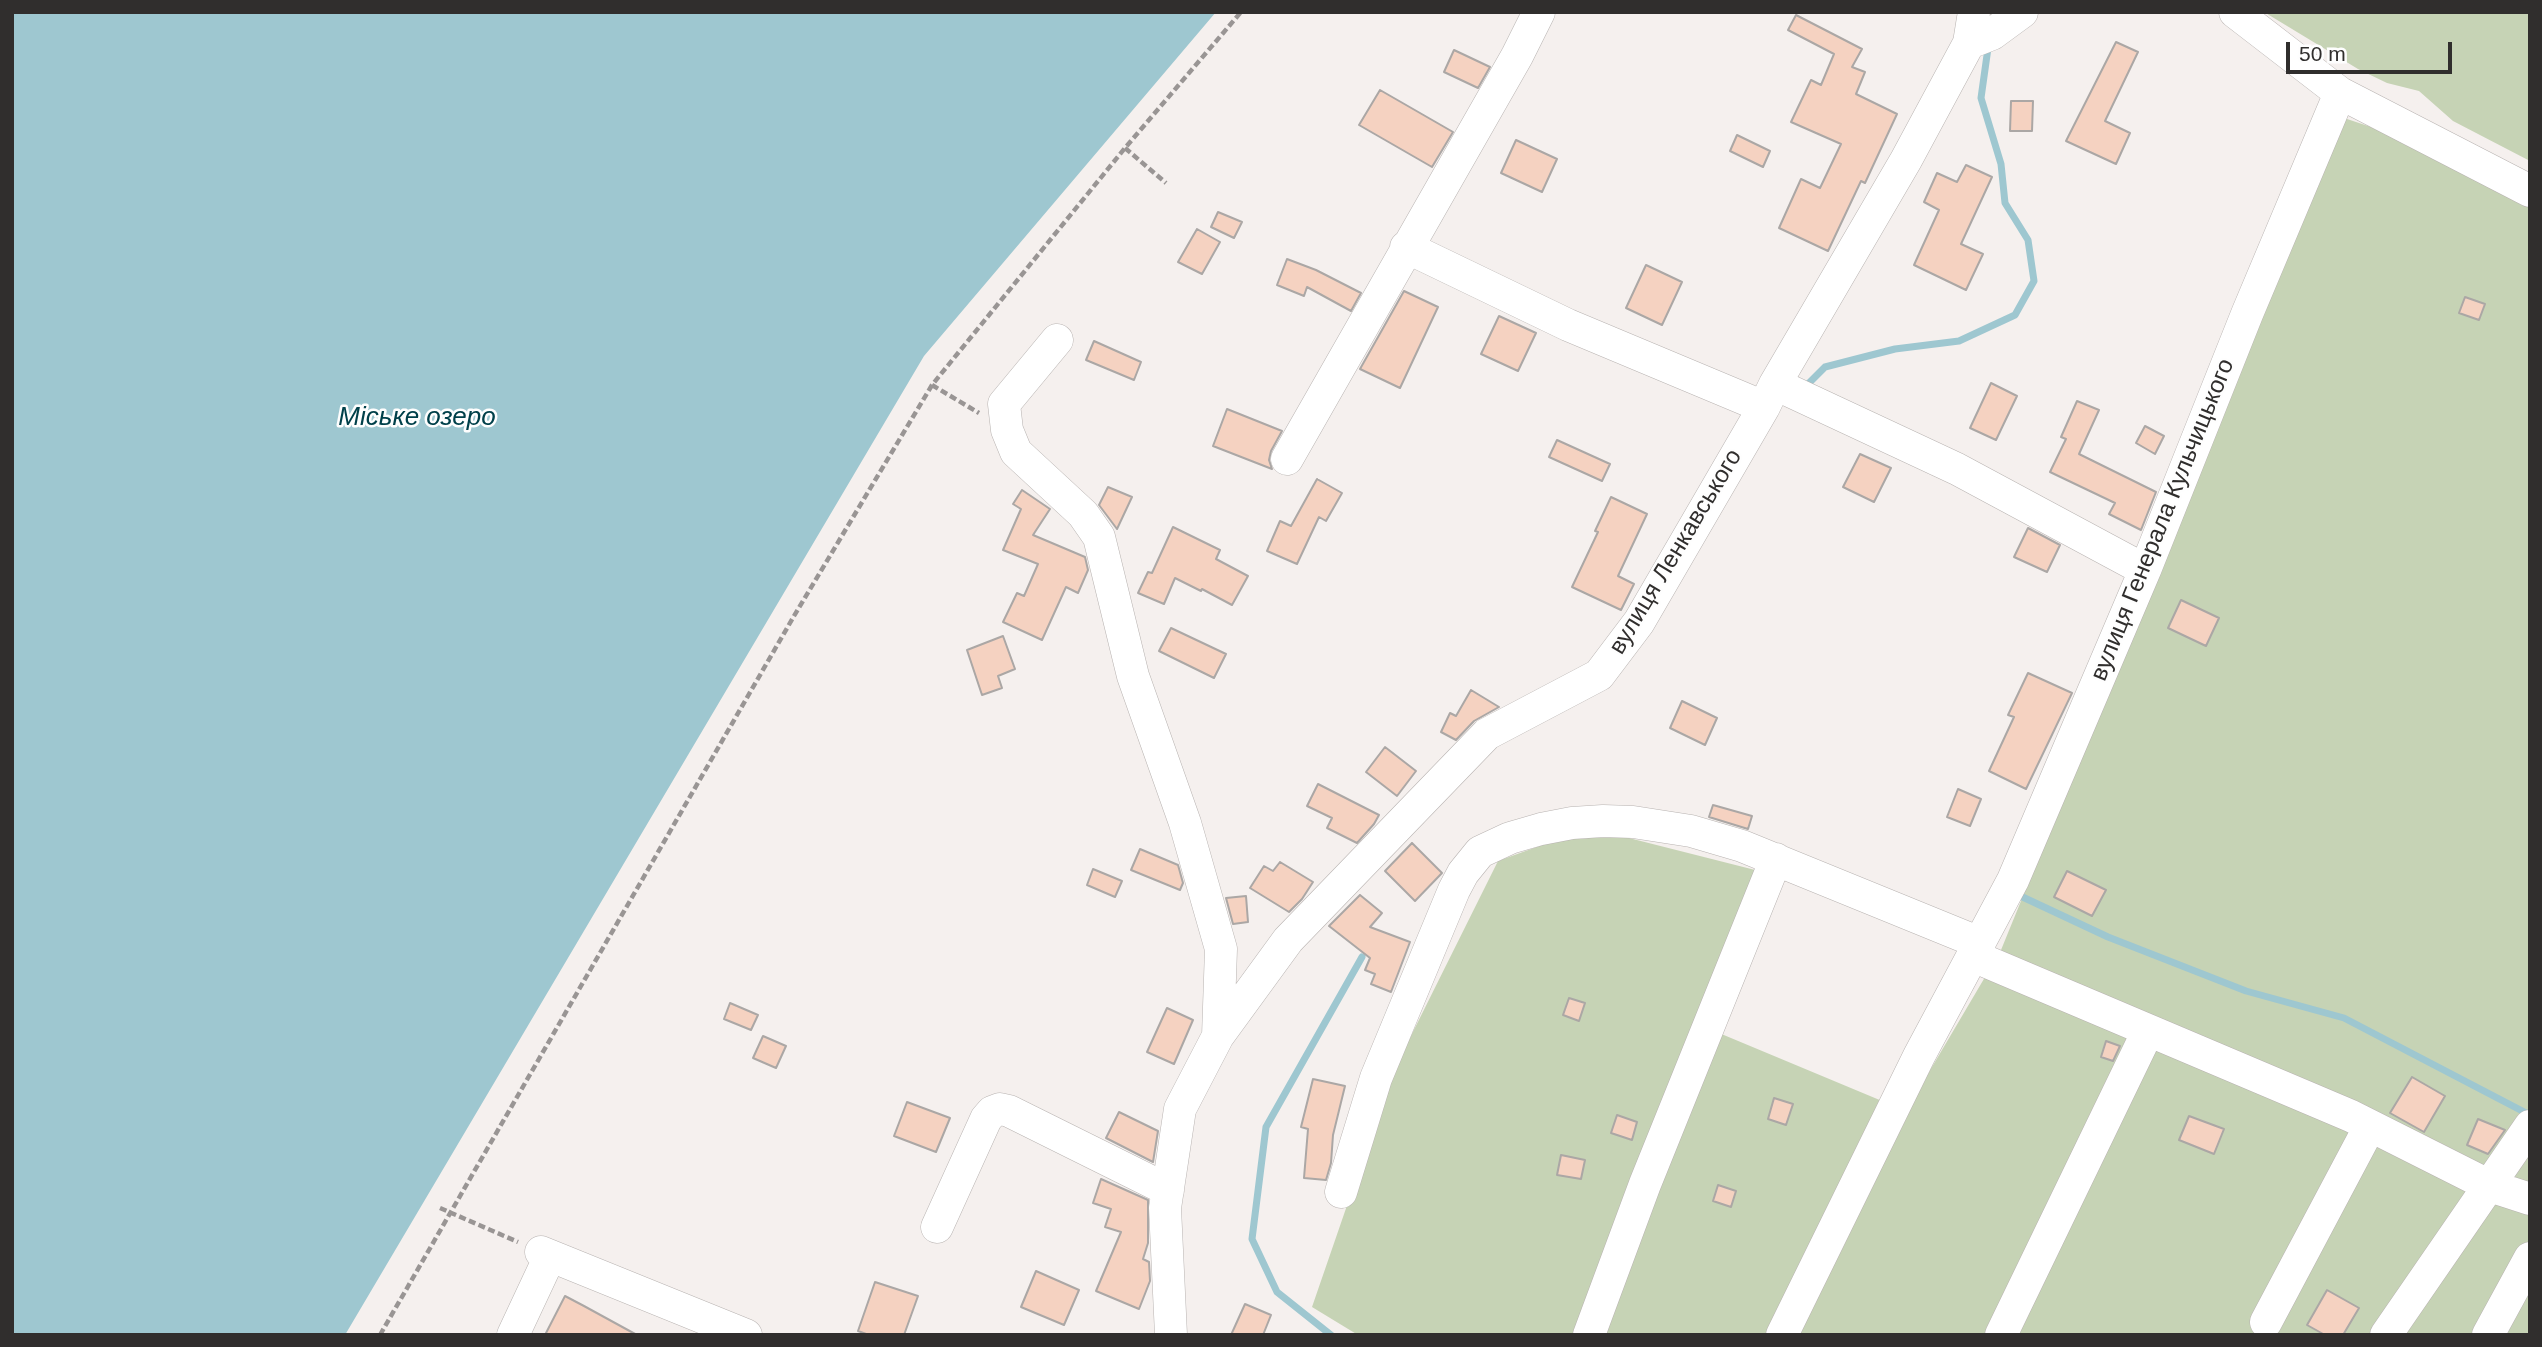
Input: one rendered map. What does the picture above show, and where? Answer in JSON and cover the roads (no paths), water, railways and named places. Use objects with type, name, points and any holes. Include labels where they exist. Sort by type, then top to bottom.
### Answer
[{"type":"street","points":[[1287,459],[1517,56],[1539,12]]},
{"type":"street","name":"вулиця Ленкавського","points":[[1171,1335],[1166,1208],[1180,1109],[1218,1036],[1288,940],[1487,734],[1599,675],[1639,622],[1906,160],[1969,43],[1974,12]]},
{"type":"street","points":[[1969,43],[1992,34],[2022,12]]},
{"type":"street","points":[[2235,12],[2340,93],[2530,191]]},
{"type":"street","name":"вулиця Генерала Кульчицького","points":[[1782,1335],[1919,1056],[2013,880],[2145,570],[2247,313],[2340,93]]},
{"type":"street","points":[[1406,247],[1568,325],[1769,396],[1957,468],[2145,570]]},
{"type":"street","points":[[1058,340],[1004,404],[1007,430],[1016,452],[1083,514],[1099,537],[1133,676],[1185,823],[1221,949],[1218,1036]]},
{"type":"street","points":[[1341,1192],[1376,1078],[1426,954],[1463,873],[1480,852],[1541,828],[1572,823],[1623,822],[1691,831],[1776,859],[1976,949],[2148,1031],[2370,1126],[2490,1186],[2530,1199]]},
{"type":"street","points":[[1589,1335],[1645,1184],[1776,859]]},
{"type":"street","points":[[2001,1335],[2148,1031]]},
{"type":"street","points":[[937,1227],[986,1119],[992,1112],[1000,1109],[1009,1111],[1168,1190]]},
{"type":"street","points":[[2266,1322],[2370,1126]]},
{"type":"street","points":[[2386,1335],[2530,1126]]},
{"type":"street","points":[[513,1335],[546,1254],[692,1325],[746,1335]]},
{"type":"street","points":[[2487,1335],[2530,1258]]},
{"type":"water","name":"Міське озеро","points":[[12,12],[1216,12],[924,356],[345,1335],[12,1335]]},
{"type":"waterway","points":[[1805,387],[1825,367],[1895,349],[1959,341],[2015,315],[2034,281],[2028,240],[2005,203],[2001,164],[1981,98],[1988,48]]},
{"type":"waterway","points":[[2014,893],[2108,937],[2246,991],[2344,1018],[2530,1115]]},
{"type":"waterway","points":[[1331,1335],[1277,1292],[1252,1239],[1266,1127],[1362,957]]}]
